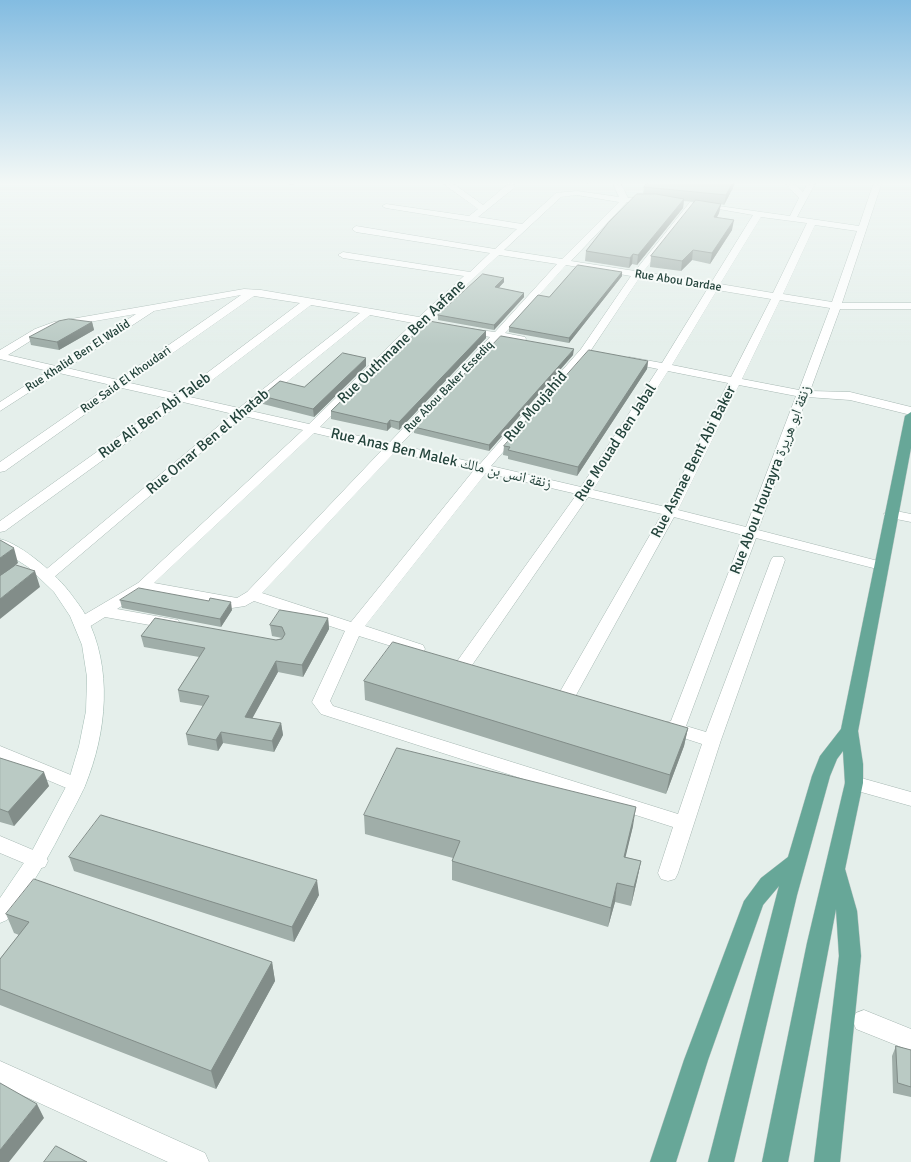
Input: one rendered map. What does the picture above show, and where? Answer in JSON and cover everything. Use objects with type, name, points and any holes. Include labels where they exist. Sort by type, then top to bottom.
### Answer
[{"type":"main road","points":[[775,1162],[818,944],[854,783],[854,764],[849,731],[911,416]]},
{"type":"main road","points":[[721,1162],[796,862],[825,765],[835,747],[849,731]]},
{"type":"main road","points":[[663,1162],[696,1060],[754,901],[765,885],[779,872],[796,862]]},
{"type":"main road","points":[[827,1162],[850,956],[847,911],[835,869]]},
{"type":"street","name":"Rue Abou Dardae","points":[[403,236],[836,306],[911,306]]},
{"type":"street","name":"Rue Outhmane Ben Aafane","points":[[83,623],[143,586],[312,428],[421,321],[514,236]]},
{"type":"street","name":"Rue Abou Baker Essediq","points":[[252,595],[589,236]]},
{"type":"street","name":"Rue Moujahid","points":[[665,236],[585,351],[483,468],[354,629],[321,698],[324,708],[684,823]]},
{"type":"street","name":"Rue Mouad Ben Jabal","points":[[464,664],[585,492],[665,367],[744,236]]},
{"type":"street","name":"Rue Asmae Bent Abi Baker","points":[[566,697],[670,512],[805,236]]},
{"type":"street","name":"Rue Abou Hourayra زنقة ابو هريرة","points":[[676,730],[836,306],[860,236]]},
{"type":"street","points":[[343,255],[473,275]]},
{"type":"street","points":[[0,355],[39,331],[58,324],[252,291],[440,325]]},
{"type":"street","name":"Rue Said El Khoudari","points":[[0,468],[252,291]]},
{"type":"street","name":"Rue Ali Ben Abi Taleb","points":[[0,528],[181,398],[309,301]]},
{"type":"street","name":"Rue Khalid Ben El Walid","points":[[0,407],[155,306]]},
{"type":"street","name":"Rue Omar Ben el Khatab","points":[[48,575],[242,412],[369,311]]},
{"type":"street","points":[[460,328],[537,342]]},
{"type":"street","name":"Rue Anas Ben Malek زنقة انس بن مالك","points":[[0,355],[670,512],[881,566]]},
{"type":"street","points":[[621,358],[803,394],[850,396],[911,411]]},
{"type":"street","points":[[892,514],[911,518]]},
{"type":"street","points":[[0,543],[26,567],[48,575],[68,597],[83,623],[94,661],[95,706],[86,757],[76,785],[38,861],[0,914]]},
{"type":"street","points":[[668,873],[712,740],[778,560]]},
{"type":"street","points":[[143,586],[232,603],[245,600],[252,595],[482,670]]},
{"type":"street","points":[[101,611],[189,628]]},
{"type":"street","points":[[548,691],[584,702]]},
{"type":"street","points":[[649,721],[712,740]]},
{"type":"street","points":[[0,752],[76,785]]},
{"type":"street","points":[[854,783],[911,798]]},
{"type":"street","points":[[0,844],[38,861]]},
{"type":"street","points":[[864,1021],[911,1040]]},
{"type":"street","points":[[0,1073],[196,1162]]},
{"type":"building","points":[[598,236],[653,236],[638,255],[633,254],[630,258],[586,251]]},
{"type":"building","points":[[667,236],[723,236],[712,253],[693,250],[682,261],[651,256]]},
{"type":"building","points":[[578,265],[622,272],[569,338],[509,327],[538,295],[549,297]]},
{"type":"building","points":[[483,274],[504,278],[495,287],[524,293],[494,325],[438,315]]},
{"type":"building","points":[[69,319],[92,322],[57,342],[29,337],[59,321]]},
{"type":"building","points":[[429,321],[486,331],[399,422],[390,420],[387,424],[331,411],[381,362],[384,363]]},
{"type":"building","points":[[501,336],[574,349],[489,445],[414,427]]},
{"type":"building","points":[[589,350],[648,361],[578,467],[508,450],[510,447],[504,446]]},
{"type":"building","points":[[343,353],[366,358],[313,409],[262,396],[280,381],[304,387]]},
{"type":"building","points":[[0,540],[14,548],[0,558]]},
{"type":"building","points":[[16,565],[35,571],[0,599],[0,576]]},
{"type":"building","points":[[139,588],[209,601],[210,598],[231,602],[220,619],[120,600]]},
{"type":"building","points":[[280,610],[328,618],[302,665],[276,661],[245,717],[281,723],[272,741],[221,732],[216,740],[186,734],[209,696],[178,690],[205,648],[141,636],[155,618],[276,640],[282,639],[285,634],[282,627],[270,625]]},
{"type":"building","points":[[393,642],[688,728],[670,775],[364,681]]},
{"type":"building","points":[[397,748],[636,807],[624,857],[641,861],[634,887],[617,883],[611,908],[452,861],[460,841],[364,815]]},
{"type":"building","points":[[0,758],[44,772],[8,812],[0,809]]},
{"type":"building","points":[[101,815],[317,880],[292,927],[69,857]]},
{"type":"building","points":[[34,879],[272,962],[211,1071],[0,989],[0,959],[29,922],[6,914]]},
{"type":"building","points":[[896,1046],[911,1050],[911,1087],[898,1083]]},
{"type":"building","points":[[0,1083],[37,1104],[0,1150]]},
{"type":"building","points":[[56,1146],[87,1162],[44,1162]]}]
